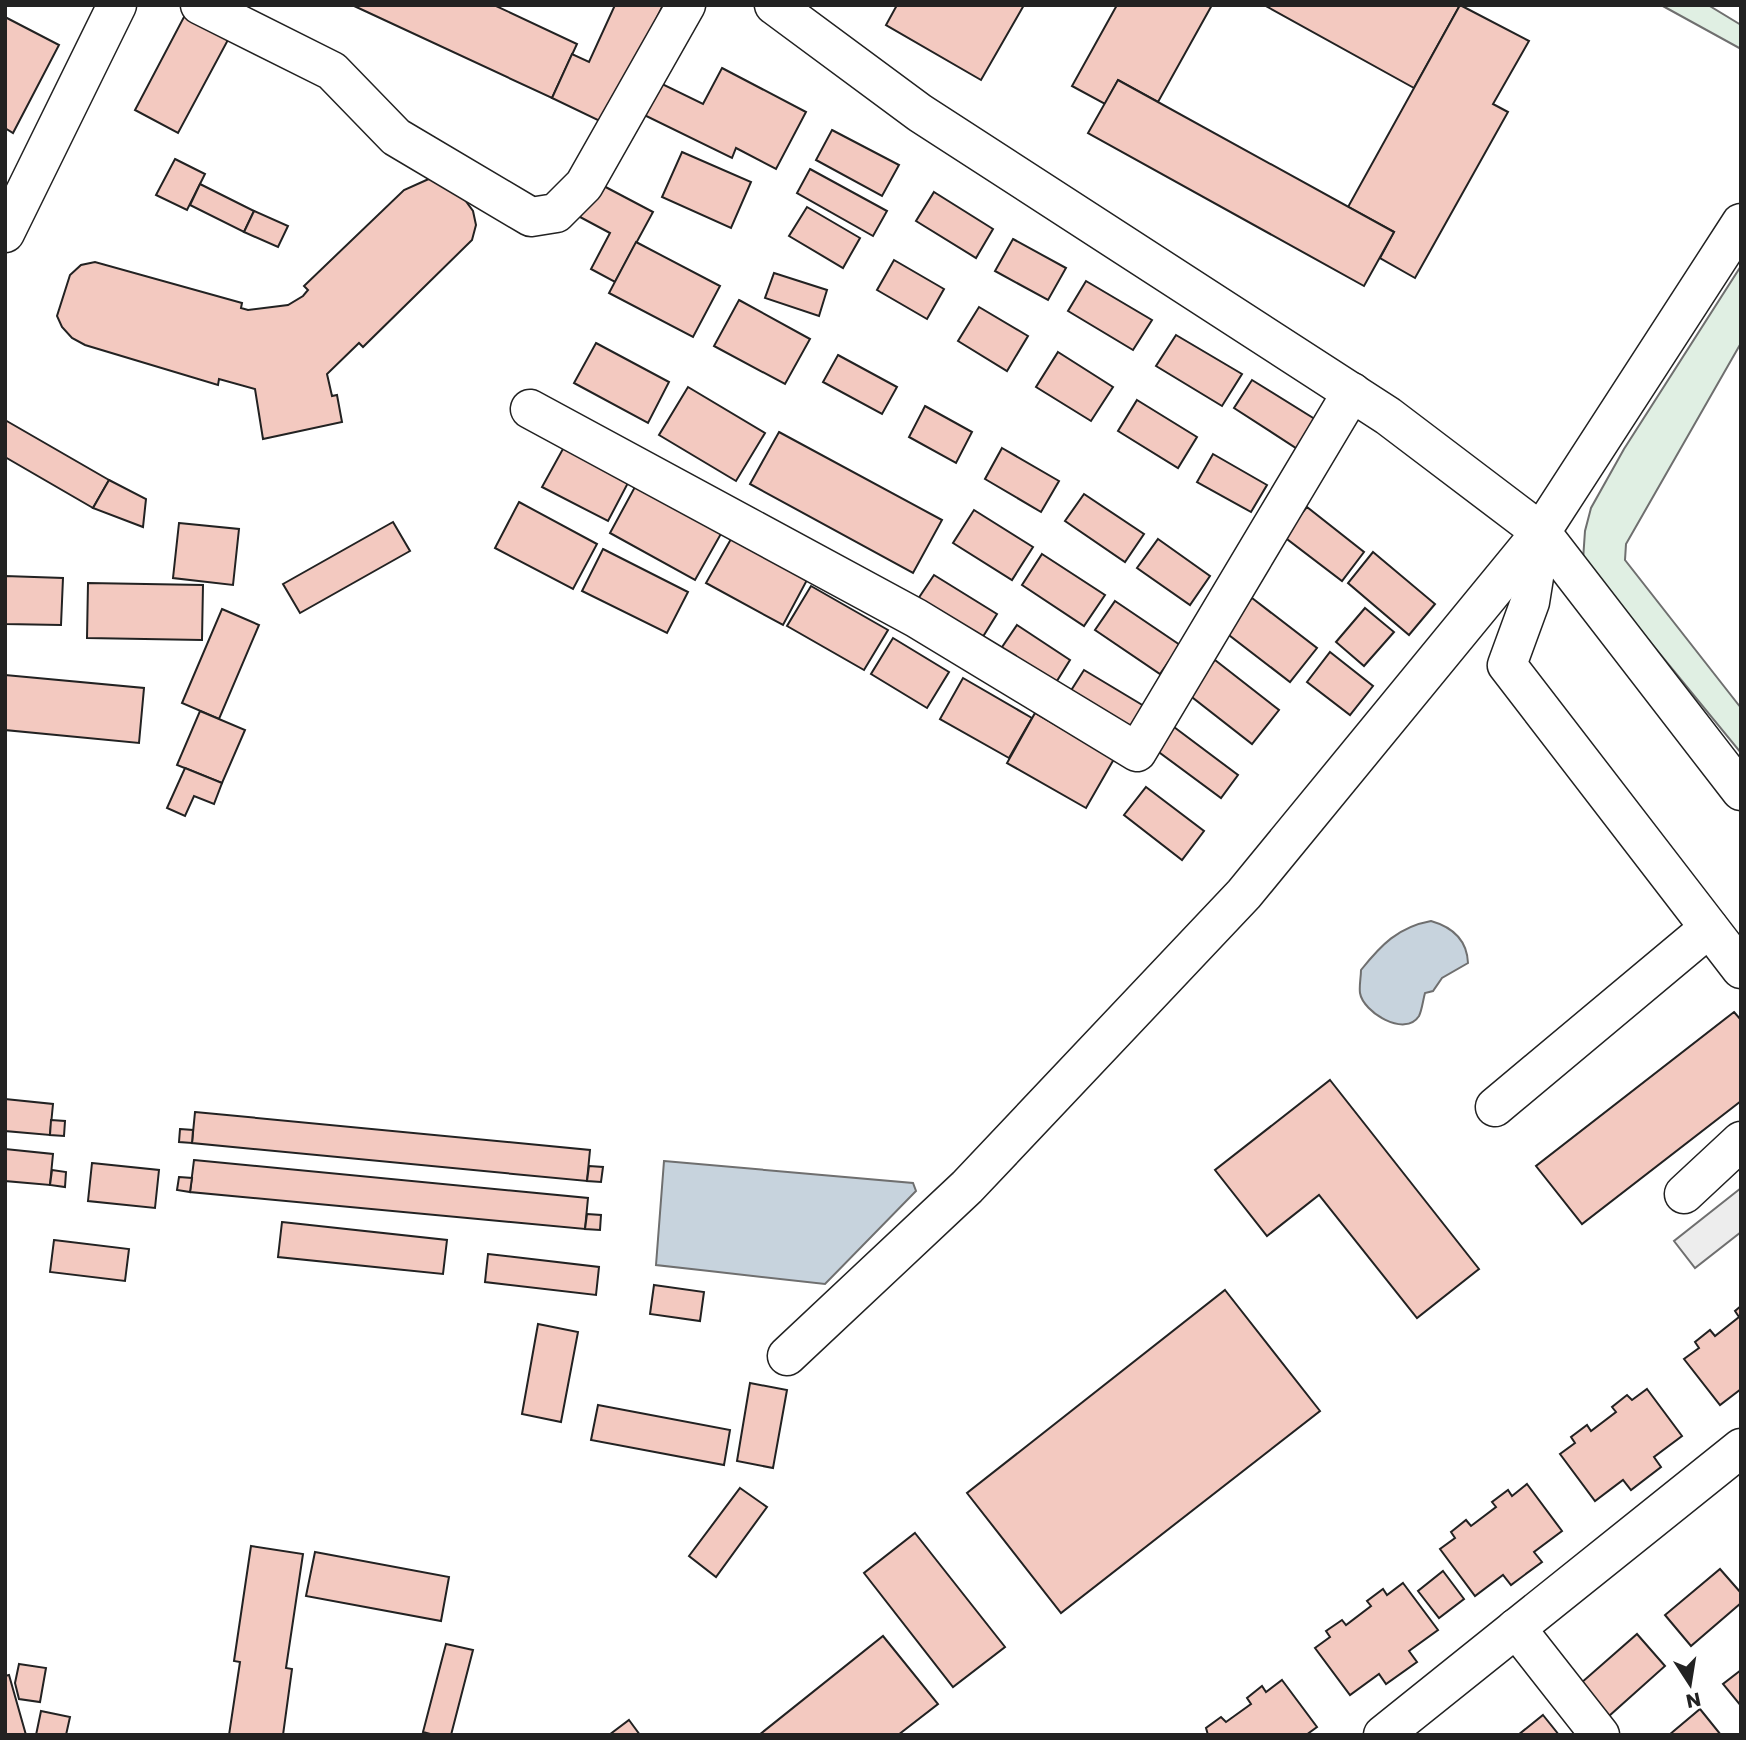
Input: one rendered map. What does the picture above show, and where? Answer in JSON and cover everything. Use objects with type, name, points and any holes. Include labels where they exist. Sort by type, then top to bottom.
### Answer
[{"type":"street","points":[[5,233],[117,5]]},
{"type":"street","points":[[200,5],[332,71],[396,137],[531,217],[556,213],[584,185],[686,5]]},
{"type":"street","points":[[774,5],[920,113],[1388,416],[1541,532],[1741,791]]},
{"type":"street","points":[[788,1356],[967,1186],[1244,894],[1541,532],[1741,223]]},
{"type":"street","points":[[530,409],[916,618],[1136,752],[1352,392]]},
{"type":"street","points":[[1541,532],[1530,602],[1507,665],[1741,969]]},
{"type":"street","points":[[1495,1107],[1709,928]]},
{"type":"street","points":[[1684,1194],[1741,1141]]},
{"type":"street","points":[[1382,1735],[1741,1448]]},
{"type":"street","points":[[1516,1628],[1600,1735]]},
{"type":"green space","points":[[1661,5],[1708,5],[1741,25],[1741,49]]},
{"type":"green space","points":[[1741,266],[1741,343],[1626,544],[1625,560],[1741,708],[1741,753],[1583,560],[1585,531],[1591,508],[1624,449]]},
{"type":"shaded area","points":[[1431,921],[1457,935],[1465,947],[1468,963],[1442,978],[1433,991],[1425,993],[1420,1014],[1413,1022],[1404,1024],[1385,1020],[1363,1000],[1360,993],[1361,970],[1391,938],[1409,928]]},
{"type":"shaded area","points":[[664,1161],[913,1183],[916,1191],[825,1284],[656,1265]]},
{"type":"shaded area","points":[[1741,1188],[1741,1232],[1695,1268],[1674,1241]]},
{"type":"building","points":[[352,5],[494,5],[577,44],[552,98]]},
{"type":"building","points":[[615,5],[663,5],[606,124],[552,98],[572,54],[589,62]]},
{"type":"building","points":[[897,5],[1024,5],[981,80],[886,25]]},
{"type":"building","points":[[1117,5],[1212,5],[1158,102],[1118,80],[1105,104],[1072,86]]},
{"type":"building","points":[[1264,5],[1460,5],[1414,88]]},
{"type":"building","points":[[1460,5],[1529,41],[1493,104],[1508,112],[1415,278],[1380,258],[1394,232],[1348,207]]},
{"type":"building","points":[[185,15],[229,38],[178,133],[135,110]]},
{"type":"building","points":[[5,17],[59,45],[13,133],[5,128]]},
{"type":"building","points":[[722,68],[806,112],[776,169],[736,148],[732,158],[636,111],[652,79],[703,104]]},
{"type":"building","points":[[1118,80],[1394,232],[1364,286],[1088,133]]},
{"type":"building","points":[[832,130],[899,165],[882,196],[816,160]]},
{"type":"building","points":[[682,152],[751,182],[731,228],[662,197]]},
{"type":"building","points":[[175,159],[205,174],[187,210],[156,195]]},
{"type":"building","points":[[810,169],[887,211],[873,236],[797,193]]},
{"type":"building","points":[[431,178],[465,200],[473,211],[476,225],[472,240],[363,347],[359,343],[327,374],[332,396],[337,395],[342,422],[263,439],[255,389],[219,379],[218,385],[85,345],[72,338],[57,316],[70,275],[81,265],[95,262],[242,303],[241,308],[248,310],[288,305],[303,296],[308,290],[304,286],[404,190]]},
{"type":"building","points":[[598,183],[653,212],[615,282],[591,269],[610,233],[580,217]]},
{"type":"building","points":[[200,184],[254,211],[244,232],[190,205]]},
{"type":"building","points":[[934,192],[993,229],[976,258],[916,221]]},
{"type":"building","points":[[807,207],[860,238],[843,268],[789,236]]},
{"type":"building","points":[[254,211],[288,226],[278,247],[244,232]]},
{"type":"building","points":[[1013,239],[1066,268],[1048,300],[995,271]]},
{"type":"building","points":[[636,242],[720,286],[693,337],[609,293]]},
{"type":"building","points":[[894,260],[944,289],[927,319],[877,290]]},
{"type":"building","points":[[774,273],[827,290],[819,316],[765,298]]},
{"type":"building","points":[[1086,281],[1152,320],[1133,350],[1068,311]]},
{"type":"building","points":[[739,300],[810,339],[785,384],[714,346]]},
{"type":"building","points":[[979,307],[1028,336],[1007,371],[958,341]]},
{"type":"building","points":[[1176,335],[1242,374],[1222,406],[1156,366]]},
{"type":"building","points":[[596,343],[669,382],[648,423],[574,383]]},
{"type":"building","points":[[1058,352],[1113,387],[1091,421],[1036,387]]},
{"type":"building","points":[[838,355],[897,387],[882,414],[823,382]]},
{"type":"building","points":[[1252,380],[1318,421],[1299,450],[1234,408]]},
{"type":"building","points":[[688,387],[765,433],[736,481],[659,435]]},
{"type":"building","points":[[1137,400],[1197,437],[1178,468],[1118,431]]},
{"type":"building","points":[[925,406],[972,432],[956,463],[909,437]]},
{"type":"building","points":[[5,420],[109,480],[93,508],[5,457]]},
{"type":"building","points":[[779,432],[942,520],[913,573],[750,484]]},
{"type":"building","points":[[564,447],[629,481],[608,521],[542,487]]},
{"type":"building","points":[[1002,448],[1059,481],[1041,512],[985,479]]},
{"type":"building","points":[[1213,454],[1267,485],[1251,512],[1197,482]]},
{"type":"building","points":[[109,480],[146,499],[143,527],[93,508]]},
{"type":"building","points":[[636,485],[722,532],[695,580],[610,533]]},
{"type":"building","points":[[1084,494],[1144,534],[1125,562],[1065,521]]},
{"type":"building","points":[[519,502],[597,544],[573,589],[495,548]]},
{"type":"building","points":[[1307,507],[1364,552],[1342,581],[1283,536]]},
{"type":"building","points":[[974,510],[1033,547],[1012,580],[953,543]]},
{"type":"building","points":[[393,522],[410,551],[300,613],[283,584]]},
{"type":"building","points":[[179,523],[239,529],[233,585],[173,578]]},
{"type":"building","points":[[731,539],[807,580],[783,625],[706,583]]},
{"type":"building","points":[[1158,539],[1210,576],[1190,605],[1137,568]]},
{"type":"building","points":[[603,549],[688,592],[667,633],[582,591]]},
{"type":"building","points":[[1373,552],[1435,604],[1409,635],[1348,583]]},
{"type":"building","points":[[1042,554],[1105,595],[1084,626],[1022,585]]},
{"type":"building","points":[[934,575],[997,614],[979,643],[916,602]]},
{"type":"building","points":[[5,576],[63,578],[61,625],[5,624]]},
{"type":"building","points":[[88,583],[203,585],[202,640],[87,638]]},
{"type":"building","points":[[811,586],[888,630],[864,670],[787,626]]},
{"type":"building","points":[[1252,598],[1317,648],[1290,682],[1225,632]]},
{"type":"building","points":[[1115,601],[1180,645],[1160,674],[1095,630]]},
{"type":"building","points":[[1365,608],[1394,632],[1364,666],[1336,642]]},
{"type":"building","points":[[222,609],[259,625],[219,719],[182,703]]},
{"type":"building","points":[[1017,625],[1070,660],[1050,692],[996,656]]},
{"type":"building","points":[[893,638],[949,672],[927,708],[871,674]]},
{"type":"building","points":[[1330,652],[1373,686],[1350,715],[1307,682]]},
{"type":"building","points":[[1215,660],[1279,710],[1252,744],[1188,694]]},
{"type":"building","points":[[1084,670],[1149,709],[1130,739],[1065,700]]},
{"type":"building","points":[[5,675],[144,688],[139,743],[5,730]]},
{"type":"building","points":[[963,678],[1032,718],[1009,758],[940,719]]},
{"type":"building","points":[[200,711],[245,730],[222,783],[177,765]]},
{"type":"building","points":[[1035,713],[1114,759],[1086,808],[1007,763]]},
{"type":"building","points":[[1174,727],[1238,775],[1221,798],[1156,750]]},
{"type":"building","points":[[185,768],[222,783],[214,804],[194,796],[185,816],[167,808]]},
{"type":"building","points":[[1146,787],[1204,831],[1182,860],[1124,815]]},
{"type":"building","points":[[1734,1012],[1741,1020],[1741,1101],[1582,1224],[1536,1166]]},
{"type":"building","points":[[1330,1080],[1479,1269],[1417,1318],[1319,1195],[1267,1236],[1215,1170]]},
{"type":"building","points":[[5,1099],[53,1104],[50,1135],[5,1131]]},
{"type":"building","points":[[195,1112],[590,1150],[587,1181],[192,1143]]},
{"type":"building","points":[[51,1120],[65,1121],[64,1136],[50,1135]]},
{"type":"building","points":[[180,1129],[193,1130],[192,1143],[179,1142]]},
{"type":"building","points":[[5,1149],[53,1154],[50,1185],[5,1181]]},
{"type":"building","points":[[194,1160],[588,1198],[585,1229],[190,1192]]},
{"type":"building","points":[[92,1163],[159,1170],[155,1208],[88,1201]]},
{"type":"building","points":[[589,1166],[603,1167],[601,1182],[587,1181]]},
{"type":"building","points":[[52,1170],[66,1172],[65,1187],[50,1185]]},
{"type":"building","points":[[179,1177],[192,1178],[190,1192],[177,1190]]},
{"type":"building","points":[[587,1214],[601,1215],[600,1230],[585,1229]]},
{"type":"building","points":[[282,1222],[447,1240],[443,1274],[278,1257]]},
{"type":"building","points":[[54,1240],[129,1249],[125,1281],[50,1272]]},
{"type":"building","points":[[488,1254],[599,1267],[596,1295],[485,1282]]},
{"type":"building","points":[[654,1285],[704,1292],[700,1321],[650,1314]]},
{"type":"building","points":[[1225,1290],[1320,1411],[1061,1613],[967,1493]]},
{"type":"building","points":[[1741,1306],[1741,1389],[1720,1405],[1684,1359],[1699,1348],[1695,1342],[1710,1330],[1715,1336],[1739,1317],[1735,1311]]},
{"type":"building","points":[[538,1324],[578,1332],[561,1422],[522,1414]]},
{"type":"building","points":[[750,1383],[787,1390],[773,1468],[737,1461]]},
{"type":"building","points":[[1647,1389],[1682,1436],[1654,1457],[1661,1467],[1631,1490],[1623,1480],[1595,1501],[1560,1454],[1575,1443],[1571,1437],[1587,1425],[1591,1431],[1616,1412],[1612,1407],[1627,1395],[1632,1400]]},
{"type":"building","points":[[598,1405],[730,1430],[724,1465],[591,1440]]},
{"type":"building","points":[[1527,1484],[1562,1531],[1534,1552],[1542,1562],[1511,1585],[1503,1575],[1475,1596],[1440,1549],[1455,1538],[1451,1532],[1466,1520],[1471,1526],[1496,1507],[1492,1502],[1508,1490],[1512,1496]]},
{"type":"building","points":[[740,1488],[767,1507],[716,1577],[689,1556]]},
{"type":"building","points":[[915,1533],[1005,1647],[953,1687],[864,1573]]},
{"type":"building","points":[[251,1546],[303,1554],[286,1668],[292,1669],[283,1735],[229,1735],[240,1662],[234,1661]]},
{"type":"building","points":[[315,1552],[449,1577],[441,1621],[306,1596]]},
{"type":"building","points":[[1720,1569],[1741,1593],[1741,1603],[1691,1646],[1665,1615]]},
{"type":"building","points":[[1443,1571],[1464,1599],[1439,1618],[1418,1591]]},
{"type":"building","points":[[1403,1583],[1438,1630],[1409,1651],[1417,1662],[1386,1684],[1379,1674],[1350,1695],[1315,1648],[1330,1637],[1326,1631],[1342,1620],[1346,1625],[1371,1606],[1367,1601],[1383,1589],[1387,1595]]},
{"type":"building","points":[[1637,1634],[1665,1666],[1609,1716],[1581,1683]]},
{"type":"building","points":[[883,1636],[938,1704],[898,1735],[759,1735]]},
{"type":"building","points":[[446,1644],[473,1650],[451,1735],[434,1735],[423,1732]]},
{"type":"building","points":[[19,1664],[46,1668],[40,1702],[19,1699],[15,1683]]},
{"type":"building","points":[[1741,1670],[1741,1706],[1723,1684]]},
{"type":"building","points":[[9,1675],[26,1735],[5,1735],[5,1676]]},
{"type":"building","points":[[1282,1680],[1317,1727],[1306,1735],[1208,1735],[1206,1728],[1221,1717],[1226,1722],[1251,1704],[1247,1698],[1262,1686],[1266,1692]]},
{"type":"building","points":[[1700,1709],[1721,1735],[1669,1735]]},
{"type":"building","points":[[41,1711],[70,1717],[66,1735],[36,1735]]},
{"type":"building","points":[[1543,1715],[1559,1735],[1518,1735]]},
{"type":"building","points":[[629,1720],[640,1735],[609,1735]]}]
